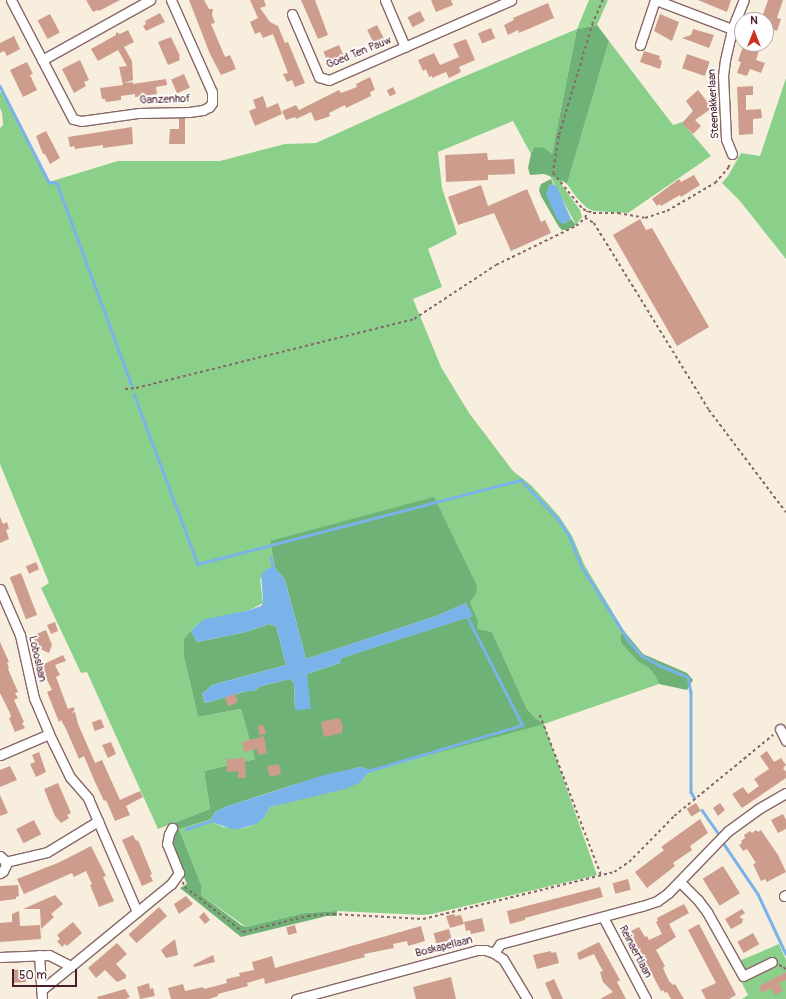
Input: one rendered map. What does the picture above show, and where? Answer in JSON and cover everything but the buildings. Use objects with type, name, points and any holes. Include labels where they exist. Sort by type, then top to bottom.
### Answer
[{"type":"street","name":"Ganzenhof","points":[[11,0],[73,119],[81,121],[139,113],[189,112],[203,110],[212,102],[212,92],[171,0]]},
{"type":"street","points":[[42,60],[150,0]]},
{"type":"street","name":"Goed Ten Pauw","points":[[385,0],[404,47]]},
{"type":"street","name":"Goed Ten Pauw","points":[[292,14],[320,77],[328,80],[511,0]]},
{"type":"street","points":[[640,45],[656,0],[732,29]]},
{"type":"street","name":"Steenakkerlaan","points":[[732,154],[726,139],[723,76],[732,29],[744,0]]},
{"type":"street","name":"Loboslaan","points":[[0,589],[20,635],[34,698],[49,734],[70,777],[88,798],[137,912]]},
{"type":"street","points":[[780,729],[786,741]]},
{"type":"street","points":[[0,755],[49,734]]},
{"type":"street","points":[[526,999],[512,971],[503,959],[494,953],[500,944],[657,901],[680,882],[737,824],[758,809],[786,793]]},
{"type":"street","points":[[0,873],[5,869],[3,859],[48,852],[98,821]]},
{"type":"street","points":[[42,994],[71,966],[171,884],[179,872],[167,844],[168,834],[172,828]]},
{"type":"street","points":[[680,882],[698,900],[707,912],[743,976],[772,962]]},
{"type":"street","name":"Reinaertlaan","points":[[603,917],[646,999]]},
{"type":"street","name":"Boskapellaan","points":[[296,999],[477,950],[485,950],[494,953]]},
{"type":"street","points":[[39,955],[42,994]]},
{"type":"street","points":[[0,957],[49,955],[71,966]]},
{"type":"path","points":[[603,0],[593,23],[558,136],[553,173],[564,184],[577,203],[583,210],[587,211],[645,218],[655,216],[686,202],[716,183],[728,168],[732,154]]},
{"type":"path","points":[[125,389],[136,388],[414,319],[496,266],[576,226],[585,218],[587,211]]},
{"type":"path","points":[[585,218],[594,223],[709,410],[786,512]]},
{"type":"path","points":[[540,715],[601,875]]},
{"type":"path","points":[[179,872],[185,886],[243,932],[308,916],[333,914],[423,919],[614,872],[629,862],[674,816],[780,729]]},
{"type":"green space","points":[[589,0],[608,0],[597,25],[577,29]]},
{"type":"green space","points":[[597,25],[609,41],[567,184],[544,174],[530,175],[528,168],[531,154],[535,147],[544,148],[552,154],[577,29]]},
{"type":"green space","points":[[577,29],[552,154],[536,147],[531,154],[513,121],[438,152],[442,188],[457,234],[428,249],[442,287],[413,299],[441,367],[469,413],[513,471],[531,485],[559,516],[572,536],[585,566],[624,631],[620,636],[621,643],[649,668],[659,684],[544,724],[597,875],[432,914],[423,915],[337,911],[305,913],[246,927],[201,895],[202,887],[179,829],[211,819],[214,823],[223,827],[239,829],[251,826],[264,818],[270,807],[361,782],[370,770],[407,761],[536,719],[527,709],[492,632],[477,630],[470,603],[476,594],[270,541],[275,568],[268,568],[260,579],[263,603],[250,610],[200,622],[184,639],[184,657],[198,717],[241,709],[255,759],[204,771],[210,809],[158,829],[87,672],[81,673],[41,588],[49,583],[0,464],[0,128],[3,125],[2,112],[0,108],[0,93],[2,89],[49,182],[118,161],[220,161],[285,144],[316,143],[451,82]]},
{"type":"green space","points":[[609,41],[673,125],[682,122],[711,156],[628,213],[594,211],[587,208],[577,198],[567,184]]},
{"type":"green space","points":[[786,78],[786,259],[740,201],[722,183],[728,176],[741,153],[760,156]]},
{"type":"green space","points":[[550,176],[563,181],[562,185],[580,210],[582,217],[576,225]]},
{"type":"green space","points":[[551,179],[553,184],[549,186],[565,223],[571,219],[576,225],[567,230],[562,230],[559,227],[539,190],[541,184]]},
{"type":"green space","points":[[434,497],[477,586],[476,594],[470,603],[478,621],[477,629],[492,632],[527,709],[536,719],[544,724],[370,770],[360,767],[293,785],[225,807],[215,812],[211,819],[179,829],[202,887],[201,895],[241,925],[246,927],[305,913],[337,911],[337,916],[327,916],[241,937],[180,888],[187,884],[170,844],[174,833],[171,824],[210,809],[204,771],[255,759],[241,709],[198,717],[184,657],[184,639],[191,631],[197,642],[246,632],[269,624],[276,626],[286,665],[212,685],[202,694],[205,703],[247,691],[254,691],[261,686],[290,679],[294,683],[295,710],[307,674],[340,663],[341,658],[472,616],[466,603],[436,616],[306,659],[285,580],[275,568],[270,541]]},
{"type":"green space","points":[[624,631],[643,654],[687,673],[693,680],[687,690],[659,684],[649,668],[638,661],[621,643],[620,636]]},
{"type":"green space","points":[[779,944],[786,960],[786,999],[742,999],[748,995],[732,964]]},
{"type":"water","points":[[553,184],[557,187],[571,219],[562,224],[557,219],[546,194],[549,186]]},
{"type":"water","points":[[268,568],[275,568],[285,580],[306,659],[436,616],[466,603],[473,616],[342,658],[340,663],[307,674],[311,709],[295,710],[294,683],[290,679],[261,686],[254,691],[247,691],[205,703],[202,694],[212,685],[286,665],[276,626],[269,624],[246,632],[197,642],[191,631],[200,622],[206,619],[250,610],[261,606],[263,603],[263,598],[261,575]]},
{"type":"water","points":[[360,767],[370,770],[361,782],[345,789],[270,807],[264,818],[256,824],[239,829],[232,829],[214,823],[211,819],[215,812],[225,807],[324,775]]},
{"type":"waterway","points":[[0,86],[49,182],[57,183],[132,386]]},
{"type":"waterway","points":[[134,394],[198,564],[521,480],[558,519],[569,535],[582,567],[629,641],[641,655],[661,666],[688,677],[691,692],[691,792],[694,797]]},
{"type":"waterway","points":[[271,557],[274,571]]},
{"type":"waterway","points":[[368,771],[522,725],[466,615]]},
{"type":"waterway","points":[[702,810],[718,833]]},
{"type":"waterway","points":[[186,829],[214,820]]},
{"type":"waterway","points":[[724,844],[758,894],[786,954]]}]
